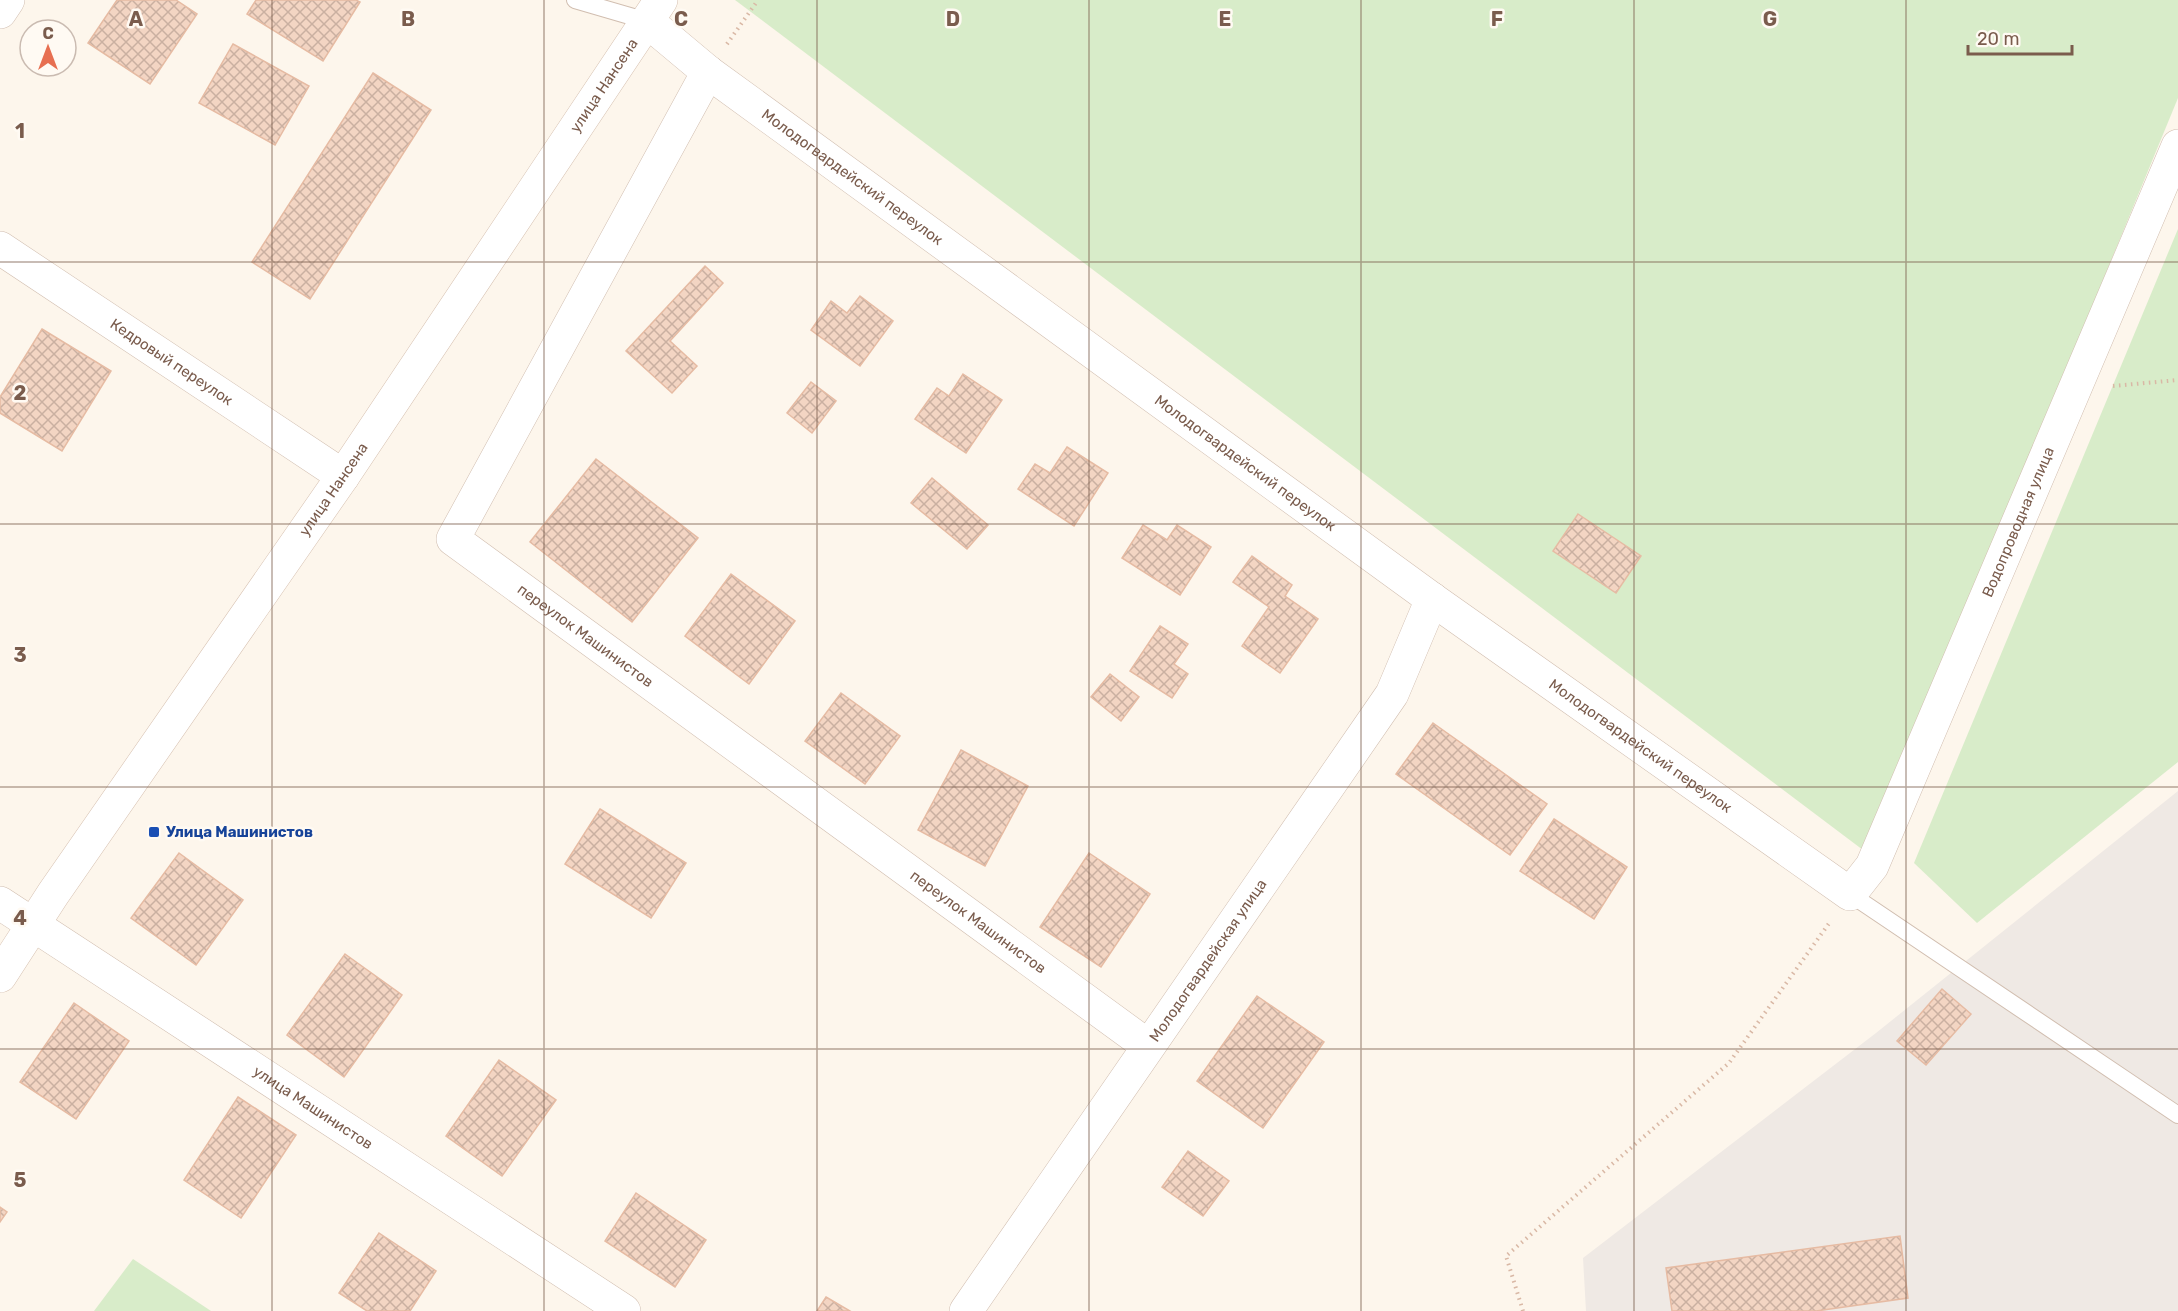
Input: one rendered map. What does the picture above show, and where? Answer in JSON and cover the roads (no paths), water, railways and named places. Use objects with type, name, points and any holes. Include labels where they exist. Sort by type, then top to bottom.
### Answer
[{"type":"street","points":[[0,12],[8,0]]},
{"type":"street","name":"Молодогвардейский переулок","points":[[654,11],[708,72],[1432,599],[1850,894]]},
{"type":"street","name":"улица Нансена","points":[[0,976],[343,476],[654,11]]},
{"type":"street","name":"переулок Машинистов","points":[[708,72],[453,539],[1148,1047]]},
{"type":"street","name":"Водопроводная улица","points":[[1850,894],[1872,866],[2178,146]]},
{"type":"street","name":"Кедровый переулок","points":[[0,248],[343,476]]},
{"type":"street","name":"Молодогвардейская улица","points":[[966,1311],[1392,694],[1432,599]]},
{"type":"street","name":"улица Машинистов","points":[[0,903],[624,1311]]},
{"type":"lane","points":[[575,0],[654,11]]},
{"type":"lane","points":[[1850,894],[2178,1115]]},
{"type":"place","name":"Улица Машинистов","points":[[154,832]]}]
